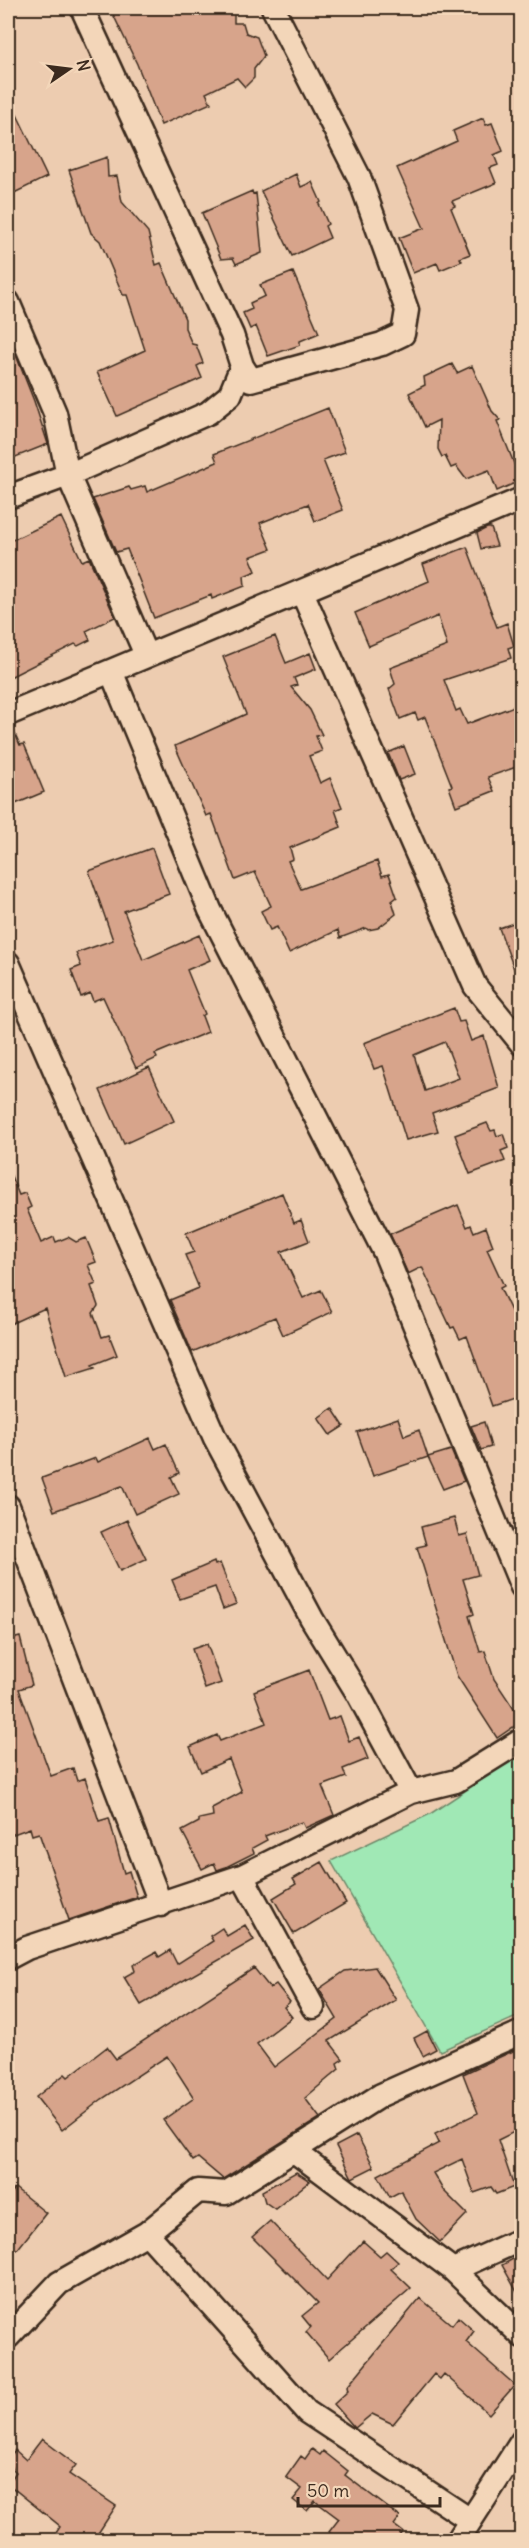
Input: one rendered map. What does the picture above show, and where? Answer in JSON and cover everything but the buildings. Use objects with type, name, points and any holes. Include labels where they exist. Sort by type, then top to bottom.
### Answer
[{"type":"street","points":[[82,8],[232,336],[242,366],[251,380],[382,344],[403,334],[407,310],[358,177],[273,8]]},
{"type":"street","points":[[8,302],[55,413],[68,475],[146,655]]},
{"type":"street","points":[[8,497],[68,475],[208,413],[230,395],[242,366]]},
{"type":"street","points":[[8,714],[522,499]]},
{"type":"street","points":[[302,592],[475,986],[522,1044]]},
{"type":"street","points":[[111,671],[210,910],[385,1253],[522,1587]]},
{"type":"street","points":[[8,963],[215,1438],[312,1619],[358,1694],[411,1792]]},
{"type":"street","points":[[8,1506],[161,1905]]},
{"type":"street","points":[[8,1958],[27,1948],[242,1876],[411,1792],[456,1781],[522,1740]]},
{"type":"street","points":[[242,1876],[313,2007]]},
{"type":"street","points":[[8,2337],[58,2283],[147,2234],[198,2191],[226,2193],[381,2095],[522,2032]]},
{"type":"street","points":[[294,2151],[453,2270],[522,2336]]},
{"type":"street","points":[[147,2234],[307,2412],[470,2520]]},
{"type":"street","points":[[453,2270],[522,2239]]},
{"type":"street","points":[[458,2541],[522,2441]]},
{"type":"green space","points":[[521,1754],[521,2015],[440,2051],[331,1861],[430,1814]]}]
